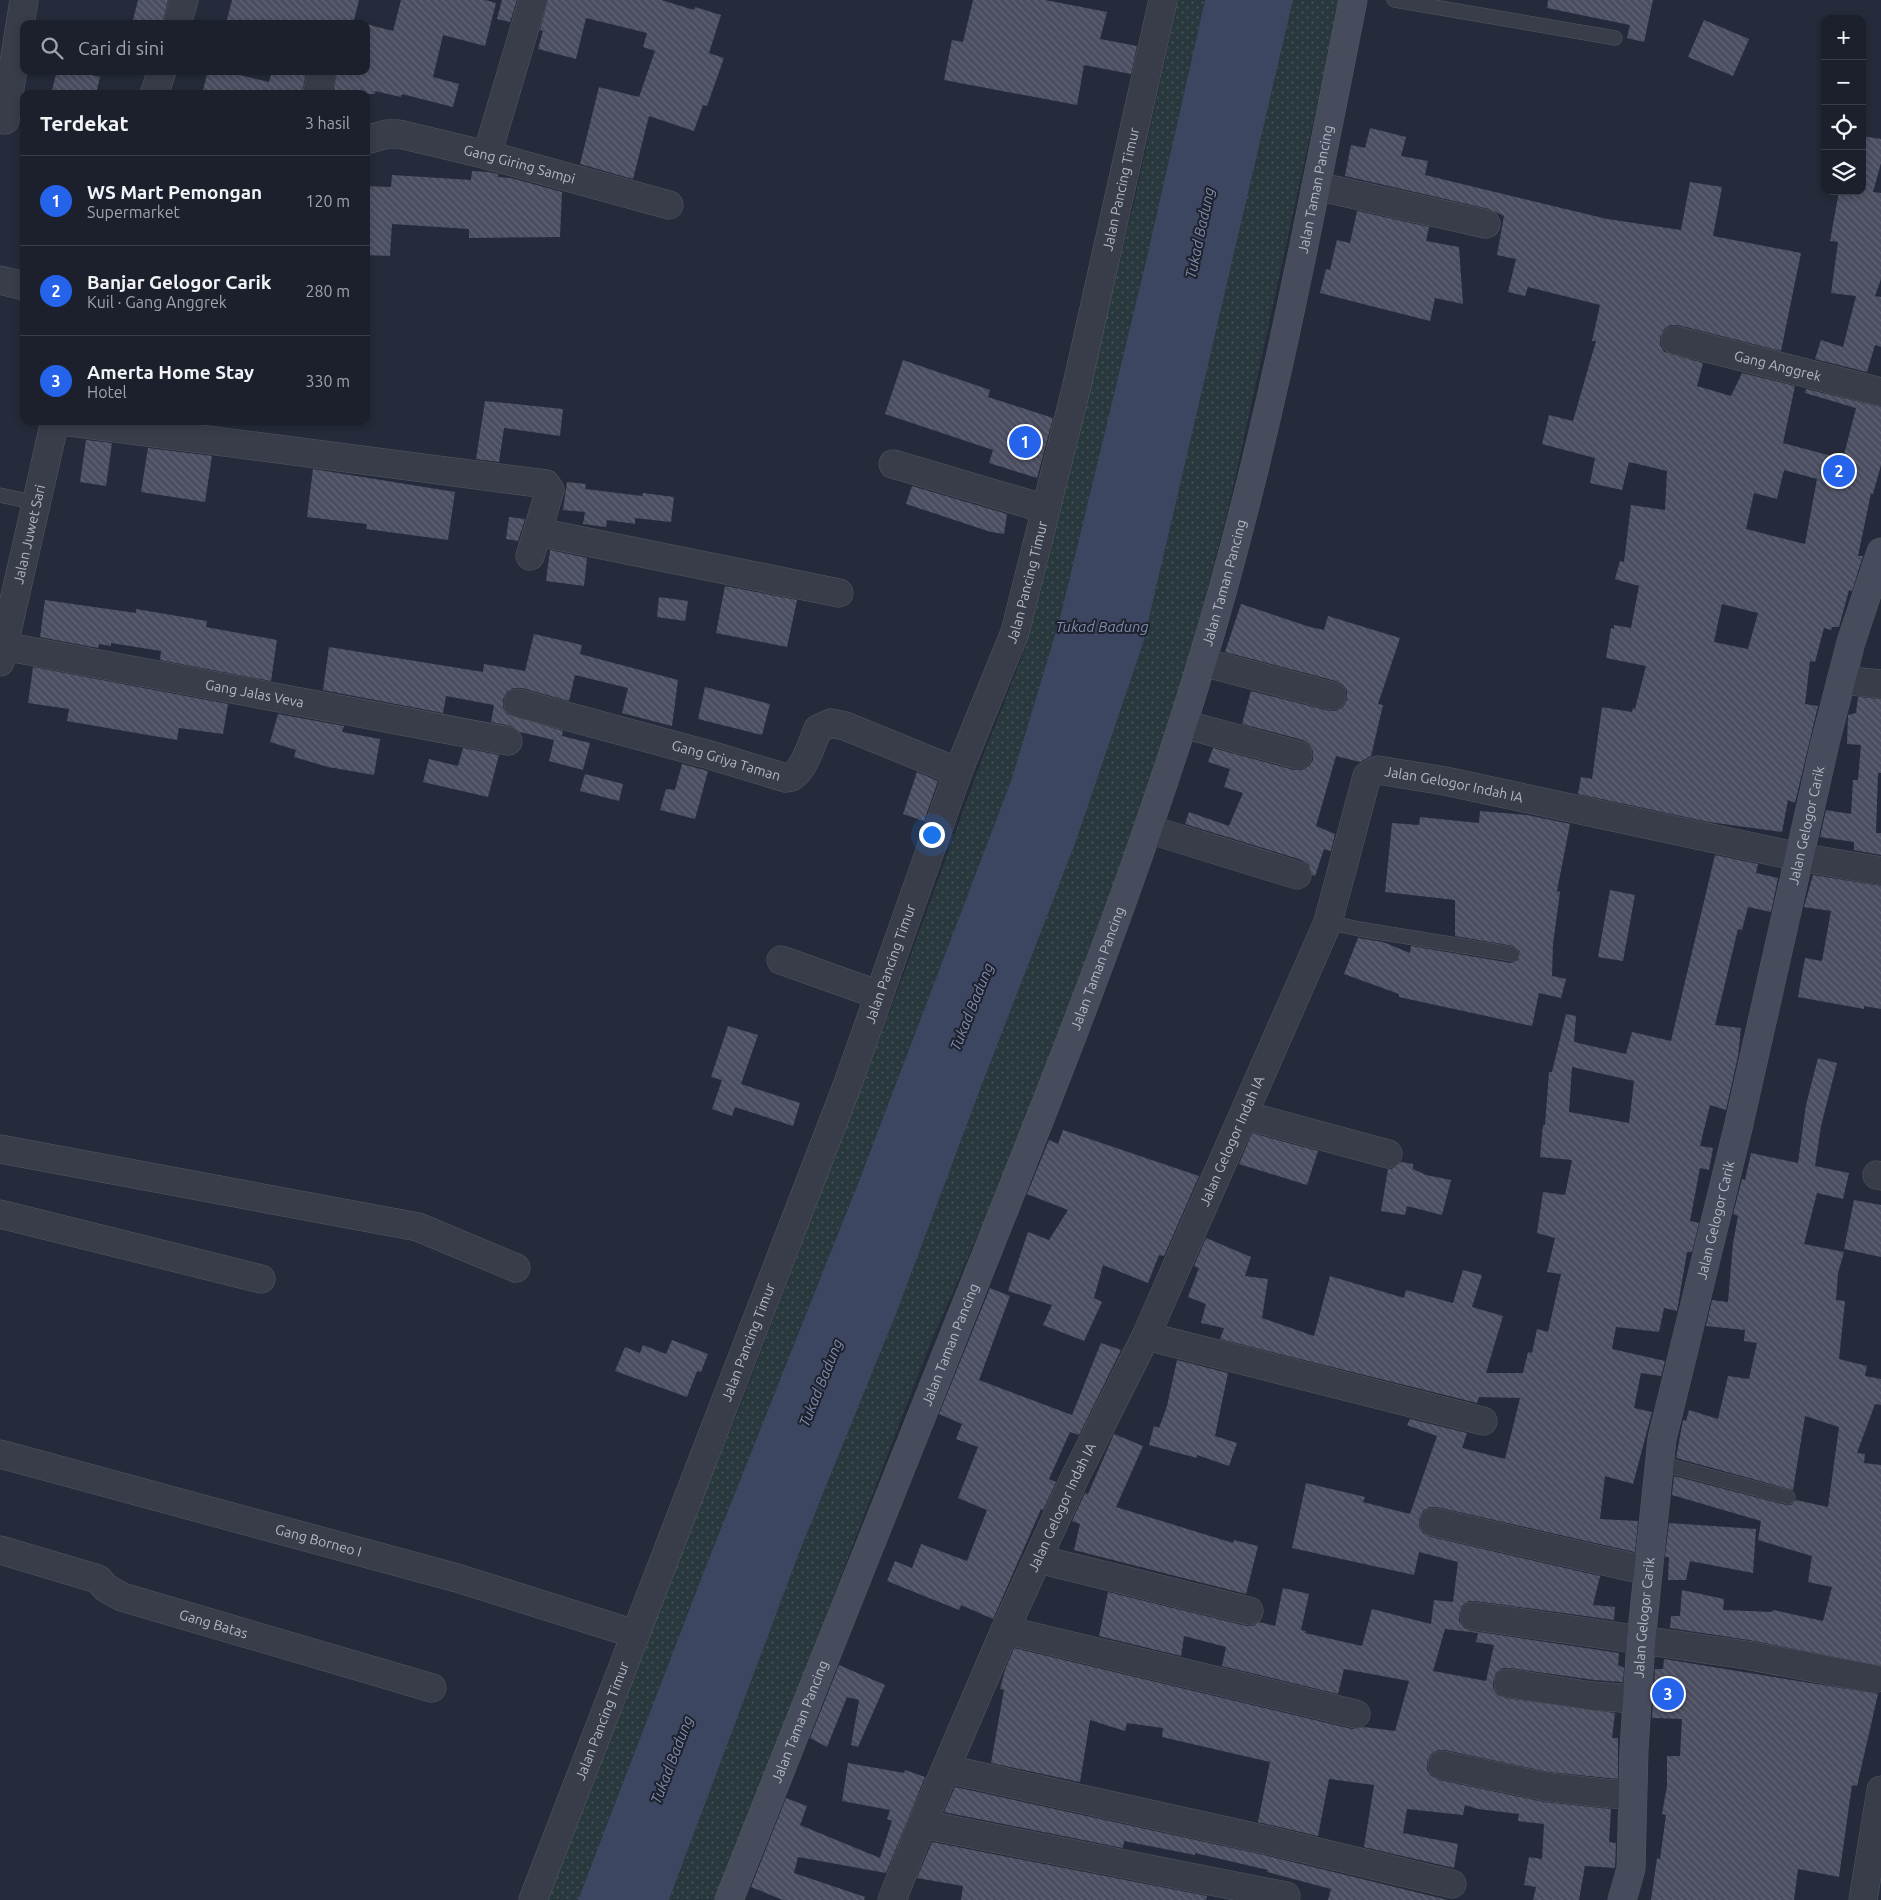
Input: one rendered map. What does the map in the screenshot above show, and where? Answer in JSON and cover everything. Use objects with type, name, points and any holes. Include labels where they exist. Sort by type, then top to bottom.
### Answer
[{"type":"street","points":[[22,20],[24,0]]},
{"type":"street","points":[[178,20],[184,0]]},
{"type":"street","points":[[487,155],[533,0]]},
{"type":"street","name":"Jalan Taman Pancing","points":[[729,1900],[1069,1047],[1148,829],[1183,724],[1202,662],[1265,420],[1354,0]]},
{"type":"street","name":"Jalan Pancing Timur","points":[[533,1900],[847,1086],[958,772],[1015,632],[1077,385],[1157,1]]},
{"type":"street","points":[[10,123],[20,35]]},
{"type":"street","points":[[155,90],[161,75]]},
{"type":"street","points":[[318,90],[321,75]]},
{"type":"street","name":"Gang Giring Sampi","points":[[370,139],[387,134],[399,134],[487,155],[669,205]]},
{"type":"street","points":[[1316,186],[1486,224]]},
{"type":"street","points":[[0,280],[20,285]]},
{"type":"street","name":"Gang Anggrek","points":[[1675,340],[1881,392]]},
{"type":"street","name":"Jalan Juwet Sari","points":[[2,654],[8,595],[31,502],[54,425]]},
{"type":"street","points":[[93,425],[546,484],[550,490],[534,544],[839,593]]},
{"type":"street","points":[[893,464],[1046,508]]},
{"type":"street","name":"Jalan Gelogor Carik","points":[[1622,1900],[1631,1869],[1632,1796],[1641,1641],[1662,1439],[1736,1138],[1841,680],[1856,625],[1881,552]]},
{"type":"street","name":"Gang Jalas Veva","points":[[2,654],[508,742]]},
{"type":"street","points":[[1202,662],[1332,696]]},
{"type":"street","points":[[1841,680],[1881,684]]},
{"type":"street","name":"Gang Griya Taman","points":[[518,703],[710,755],[786,778],[794,777],[800,771],[818,729],[831,724],[845,726],[958,772]]},
{"type":"street","points":[[1183,724],[1298,755]]},
{"type":"street","name":"Jalan Gelogor Indah IA","points":[[892,1900],[924,1819],[1006,1630],[1076,1475],[1146,1336],[1328,922],[1365,780],[1370,773],[1378,770],[1445,781],[1799,857],[1881,871]]},
{"type":"street","points":[[1148,829],[1297,875]]},
{"type":"street","points":[[781,960],[879,995]]},
{"type":"street","points":[[1244,1115],[1388,1154]]},
{"type":"street","points":[[0,1149],[418,1227],[516,1268]]},
{"type":"street","points":[[0,1214],[261,1279]]},
{"type":"street","points":[[1146,1336],[1483,1421]]},
{"type":"street","name":"Gang Borneo I","points":[[0,1454],[448,1575],[635,1634]]},
{"type":"street","points":[[1434,1522],[1648,1571]]},
{"type":"street","name":"Gang Batas","points":[[0,1550],[98,1579],[106,1588],[122,1597],[432,1688]]},
{"type":"street","points":[[1038,1559],[1249,1610]]},
{"type":"street","points":[[1474,1616],[1746,1655],[1874,1679]]},
{"type":"street","points":[[1006,1630],[1356,1714]]},
{"type":"street","points":[[1508,1683],[1592,1696],[1637,1699]]},
{"type":"street","points":[[1442,1765],[1547,1786],[1632,1796]]},
{"type":"street","points":[[947,1769],[1267,1840],[1452,1884]]},
{"type":"street","points":[[1863,1900],[1881,1790]]},
{"type":"street","points":[[924,1819],[1200,1864],[1254,1877]]},
{"type":"street","points":[[924,1819],[1286,1896]]},
{"type":"lane","points":[[1394,0],[1615,38]]},
{"type":"lane","points":[[0,495],[31,502]]},
{"type":"lane","points":[[1328,922],[1359,929],[1512,954]]},
{"type":"lane","points":[[1660,1463],[1788,1497]]},
{"type":"shaded area","points":[[1178,0],[1205,0],[1147,257],[1060,618],[1012,778],[859,1181],[704,1571],[578,1900],[543,1900],[656,1610],[742,1402],[912,952],[982,759],[1022,657],[1053,540],[1094,360],[1133,207]]},
{"type":"shaded area","points":[[1293,0],[1340,0],[1228,510],[1173,720],[1021,1136],[928,1349],[717,1900],[669,1900],[801,1548],[898,1309],[1075,844],[1143,644]]},
{"type":"water","name":"Tukad Badung","points":[[1205,0],[1293,0],[1143,644],[1075,844],[898,1309],[801,1548],[669,1900],[578,1900],[704,1571],[859,1181],[1012,778],[1060,618],[1147,257]]},
{"type":"building","points":[[138,0],[168,0],[163,20],[133,20]]},
{"type":"building","points":[[232,0],[359,0],[354,20],[227,20]]},
{"type":"building","points":[[401,0],[485,0],[496,3],[485,46],[443,35],[433,77],[459,84],[453,107],[402,94],[401,97],[375,91],[375,94],[370,94],[370,90],[334,90],[336,75],[370,75],[370,25],[393,31]]},
{"type":"building","points":[[502,0],[517,0],[510,22],[497,19]]},
{"type":"building","points":[[548,0],[661,0],[694,10],[695,7],[721,15],[709,53],[724,58],[707,106],[703,105],[694,131],[649,116],[633,179],[580,164],[599,87],[639,97],[655,51],[643,47],[647,33],[586,18],[576,59],[538,49],[543,31],[540,30]]},
{"type":"building","points":[[973,0],[1045,0],[1107,12],[1100,39],[1137,46],[1131,74],[1084,65],[1077,105],[944,80],[952,40],[963,42]]},
{"type":"building","points":[[1548,0],[1653,0],[1644,42],[1627,38],[1630,25],[1547,8]]},
{"type":"building","points":[[1704,20],[1749,39],[1733,76],[1688,57]]},
{"type":"building","points":[[56,75],[92,75],[100,77],[97,90],[52,90]]},
{"type":"building","points":[[207,75],[240,75],[269,82],[271,75],[305,75],[303,90],[203,90]]},
{"type":"building","points":[[1370,128],[1406,137],[1401,156],[1428,161],[1425,175],[1607,219],[1681,230],[1690,182],[1722,187],[1713,236],[1801,253],[1781,351],[1678,325],[1670,325],[1664,329],[1660,337],[1660,345],[1664,352],[1703,363],[1697,386],[1731,396],[1742,373],[1795,386],[1783,443],[1843,459],[1856,408],[1805,393],[1806,389],[1881,407],[1881,465],[1873,494],[1871,493],[1858,556],[1863,556],[1852,591],[1849,590],[1839,627],[1832,627],[1831,630],[1824,628],[1815,662],[1810,661],[1805,704],[1818,706],[1795,803],[1788,800],[1782,832],[1709,822],[1578,794],[1581,777],[1592,779],[1602,707],[1632,712],[1633,708],[1635,709],[1646,666],[1606,658],[1611,628],[1614,629],[1614,625],[1631,628],[1639,586],[1615,579],[1620,561],[1624,562],[1631,505],[1665,510],[1667,471],[1629,462],[1622,490],[1590,483],[1595,458],[1542,444],[1549,415],[1573,421],[1596,341],[1592,341],[1600,305],[1528,287],[1525,296],[1508,292],[1516,259],[1497,255],[1504,216],[1489,209],[1345,176],[1351,145],[1365,148]],"holes":[[[1784,470],[1817,479],[1805,544],[1746,529],[1754,493],[1777,499]],[[1722,604],[1758,613],[1748,649],[1714,642]]]},
{"type":"building","points":[[1866,137],[1881,139],[1881,163],[1873,192],[1881,193],[1881,279],[1875,296],[1881,297],[1881,347],[1875,345],[1867,372],[1815,359],[1821,340],[1843,347],[1856,296],[1831,293],[1838,242],[1830,241],[1838,195],[1866,195]]},
{"type":"building","points":[[472,171],[488,172],[498,174],[498,177],[511,178],[562,192],[560,237],[469,238],[469,229],[392,224],[390,256],[370,255],[370,186],[391,187],[392,175],[471,180]]},
{"type":"building","points":[[1357,211],[1429,227],[1426,241],[1459,247],[1463,304],[1435,298],[1430,321],[1320,293],[1326,269],[1330,270],[1337,240],[1350,243]]},
{"type":"building","points":[[903,360],[990,390],[988,397],[1053,418],[1037,478],[989,463],[993,450],[885,414]]},
{"type":"building","points":[[485,401],[563,409],[560,436],[504,428],[499,462],[476,459]]},
{"type":"building","points":[[86,440],[112,443],[106,486],[80,482]]},
{"type":"building","points":[[148,448],[212,456],[205,502],[141,492]]},
{"type":"building","points":[[313,469],[455,492],[448,540],[366,529],[367,524],[307,517]]},
{"type":"building","points":[[567,482],[586,484],[585,489],[642,496],[643,493],[674,497],[671,522],[635,518],[635,524],[607,520],[606,527],[583,524],[585,512],[563,510]]},
{"type":"building","points":[[912,486],[1007,514],[1004,534],[991,532],[906,504]]},
{"type":"building","points":[[509,517],[525,519],[518,541],[506,539]]},
{"type":"building","points":[[550,550],[587,558],[584,586],[546,581]]},
{"type":"building","points":[[725,586],[797,600],[787,647],[716,633]]},
{"type":"building","points":[[659,597],[688,601],[685,621],[657,617]]},
{"type":"building","points":[[45,600],[136,613],[136,609],[207,621],[206,627],[277,640],[271,681],[160,660],[161,651],[111,643],[111,646],[99,644],[98,648],[40,637]]},
{"type":"building","points":[[1241,604],[1324,630],[1328,616],[1400,638],[1378,704],[1383,705],[1371,756],[1360,762],[1336,756],[1316,826],[1335,834],[1331,851],[1324,849],[1315,876],[1312,875],[1309,865],[1302,860],[1185,824],[1189,812],[1229,826],[1243,793],[1224,787],[1230,769],[1208,762],[1213,748],[1294,770],[1302,770],[1309,766],[1313,760],[1313,751],[1309,744],[1303,740],[1242,724],[1251,691],[1329,711],[1336,711],[1343,707],[1347,700],[1347,691],[1343,685],[1336,681],[1225,652]]},
{"type":"building","points":[[534,634],[582,645],[580,654],[678,680],[672,726],[622,713],[628,688],[575,675],[569,701],[522,688],[514,688],[507,692],[503,699],[503,707],[507,714],[563,731],[562,736],[590,743],[583,770],[549,761],[554,740],[520,732],[511,726],[491,722],[494,705],[446,696],[443,713],[323,690],[329,647],[483,672],[484,664],[525,671]]},
{"type":"building","points":[[33,667],[228,704],[223,734],[179,728],[177,740],[67,721],[69,709],[28,703]]},
{"type":"building","points":[[705,687],[770,704],[762,735],[698,719]]},
{"type":"building","points":[[1858,697],[1881,699],[1881,773],[1878,773],[1876,833],[1881,833],[1881,855],[1854,850],[1854,842],[1820,837],[1826,810],[1851,814],[1853,780],[1858,780],[1861,745],[1847,744],[1848,715],[1856,713]]},
{"type":"building","points":[[278,714],[344,726],[342,732],[380,739],[374,775],[328,767],[294,757],[296,750],[270,742]]},
{"type":"building","points":[[463,748],[499,755],[488,797],[423,782],[429,759],[458,766]]},
{"type":"building","points":[[682,764],[708,771],[695,819],[660,810],[666,789],[675,790]]},
{"type":"building","points":[[917,772],[938,781],[924,821],[903,814]]},
{"type":"building","points":[[585,774],[623,784],[619,801],[580,791]]},
{"type":"building","points":[[1480,811],[1527,815],[1570,824],[1557,891],[1560,892],[1553,944],[1552,976],[1566,979],[1561,998],[1539,993],[1532,1026],[1399,997],[1399,994],[1344,974],[1358,938],[1383,942],[1410,953],[1411,946],[1511,963],[1518,960],[1520,951],[1514,946],[1455,936],[1455,900],[1385,892],[1392,823],[1419,825],[1420,817],[1479,823]]},
{"type":"building","points":[[1715,855],[1758,864],[1756,873],[1778,878],[1771,912],[1748,907],[1742,930],[1738,929],[1715,1025],[1741,1028],[1738,1056],[1726,1110],[1710,1105],[1700,1146],[1713,1148],[1709,1170],[1700,1168],[1690,1221],[1699,1223],[1692,1252],[1687,1252],[1677,1311],[1664,1308],[1659,1332],[1616,1327],[1612,1349],[1665,1361],[1661,1376],[1641,1373],[1634,1408],[1652,1412],[1633,1484],[1605,1476],[1600,1519],[1638,1521],[1635,1552],[1437,1507],[1430,1507],[1423,1511],[1419,1519],[1419,1526],[1423,1533],[1431,1537],[1600,1576],[1593,1605],[1615,1607],[1614,1620],[1469,1601],[1462,1606],[1459,1621],[1464,1628],[1472,1631],[1619,1653],[1618,1665],[1624,1668],[1623,1682],[1594,1680],[1510,1668],[1503,1668],[1496,1673],[1493,1681],[1493,1688],[1498,1695],[1506,1698],[1615,1713],[1612,1738],[1618,1738],[1618,1779],[1549,1772],[1445,1750],[1438,1750],[1431,1754],[1427,1762],[1427,1770],[1431,1776],[1439,1780],[1544,1802],[1611,1809],[1609,1842],[1616,1843],[1615,1868],[1585,1866],[1579,1900],[1533,1900],[1536,1887],[1524,1885],[1529,1857],[1542,1859],[1544,1824],[1518,1821],[1519,1814],[1478,1809],[1465,1805],[1463,1815],[1407,1809],[1403,1833],[1458,1844],[1454,1868],[1364,1847],[1374,1785],[1329,1779],[1318,1836],[1258,1822],[1270,1762],[1162,1737],[1163,1728],[1127,1723],[1125,1731],[1090,1720],[1080,1782],[991,1763],[1004,1690],[1000,1689],[1014,1648],[1352,1729],[1364,1727],[1395,1731],[1409,1681],[1344,1669],[1338,1694],[1222,1666],[1226,1647],[1184,1636],[1181,1656],[1099,1636],[1108,1592],[1246,1626],[1253,1626],[1259,1622],[1275,1626],[1283,1588],[1309,1594],[1301,1630],[1306,1631],[1305,1633],[1362,1646],[1372,1609],[1431,1624],[1434,1600],[1453,1602],[1458,1562],[1419,1552],[1414,1575],[1292,1548],[1306,1483],[1365,1497],[1363,1502],[1410,1514],[1437,1436],[1407,1425],[1410,1419],[1467,1433],[1462,1448],[1505,1459],[1520,1398],[1479,1397],[1477,1403],[1220,1339],[1224,1328],[1201,1323],[1206,1304],[1188,1297],[1199,1268],[1194,1266],[1206,1238],[1251,1257],[1245,1276],[1268,1279],[1262,1318],[1314,1336],[1330,1276],[1404,1298],[1406,1290],[1453,1303],[1463,1270],[1482,1275],[1472,1307],[1503,1316],[1486,1373],[1523,1373],[1528,1352],[1532,1353],[1537,1329],[1548,1332],[1561,1274],[1547,1272],[1555,1238],[1537,1233],[1543,1192],[1565,1195],[1572,1160],[1540,1157],[1543,1125],[1545,1125],[1549,1072],[1552,1072],[1566,1014],[1576,1016],[1574,1042],[1626,1054],[1632,1032],[1671,1041]],"holes":[[[1572,1067],[1634,1081],[1629,1123],[1569,1112]],[[1445,1629],[1478,1633],[1476,1642],[1494,1645],[1486,1681],[1433,1671]]]},
{"type":"building","points":[[1813,875],[1881,886],[1881,1009],[1864,1006],[1864,1009],[1798,997],[1805,958],[1822,961],[1831,911],[1804,907]]},
{"type":"building","points":[[1610,890],[1635,895],[1623,961],[1598,957]]},
{"type":"building","points":[[728,1026],[758,1035],[741,1084],[800,1103],[793,1126],[735,1107],[732,1116],[712,1109],[722,1080],[711,1077]]},
{"type":"building","points":[[1818,1058],[1837,1063],[1821,1126],[1815,1166],[1849,1173],[1843,1199],[1817,1193],[1804,1244],[1844,1252],[1838,1273],[1836,1300],[1845,1301],[1839,1359],[1867,1366],[1865,1376],[1881,1379],[1881,1405],[1875,1404],[1857,1453],[1865,1454],[1864,1463],[1881,1465],[1881,1666],[1749,1640],[1670,1628],[1671,1616],[1680,1616],[1682,1590],[1724,1599],[1723,1610],[1772,1612],[1773,1610],[1823,1621],[1832,1587],[1808,1582],[1812,1556],[1758,1540],[1761,1521],[1672,1495],[1674,1476],[1786,1505],[1791,1505],[1796,1500],[1828,1507],[1839,1427],[1805,1416],[1793,1490],[1676,1458],[1683,1420],[1686,1421],[1689,1410],[1718,1419],[1728,1376],[1749,1379],[1757,1343],[1744,1341],[1745,1330],[1706,1326],[1712,1300],[1728,1302],[1733,1243],[1738,1216],[1733,1214],[1742,1179],[1745,1180],[1751,1153],[1798,1163],[1806,1105]]},
{"type":"building","points":[[1063,1130],[1199,1176],[1164,1256],[1159,1255],[1148,1283],[1103,1265],[1094,1298],[1102,1302],[1084,1341],[1043,1325],[1052,1305],[1008,1291],[1028,1232],[1049,1240],[1068,1210],[1027,1194],[1049,1140],[1058,1144]]},
{"type":"building","points":[[1252,1133],[1318,1151],[1307,1185],[1239,1164]]},
{"type":"building","points":[[1401,1162],[1413,1164],[1413,1169],[1426,1175],[1451,1180],[1442,1215],[1407,1206],[1405,1215],[1381,1211],[1388,1169],[1392,1169]]},
{"type":"building","points":[[1854,1200],[1881,1205],[1881,1257],[1844,1249]]},
{"type":"building","points":[[990,1288],[1010,1296],[979,1380],[1072,1415],[1101,1343],[1121,1350],[1079,1435],[1070,1432],[1049,1479],[1056,1482],[1043,1510],[1041,1509],[993,1619],[961,1605],[959,1610],[887,1581],[895,1561],[912,1568],[921,1544],[967,1561],[987,1510],[958,1498],[978,1447],[956,1439],[962,1424],[939,1414]]},
{"type":"building","points":[[672,1340],[708,1354],[701,1372],[697,1371],[687,1397],[615,1371],[625,1347],[640,1353],[643,1345],[666,1354]]},
{"type":"building","points":[[1177,1360],[1228,1373],[1215,1436],[1237,1443],[1229,1466],[1197,1455],[1197,1458],[1149,1445],[1154,1426],[1159,1428],[1167,1406]]},
{"type":"building","points":[[1114,1434],[1143,1446],[1116,1507],[1233,1543],[1234,1540],[1258,1546],[1246,1594],[1074,1550],[1080,1524],[1072,1521],[1085,1493],[1088,1494]]},
{"type":"building","points":[[1669,1523],[1756,1529],[1753,1573],[1690,1561],[1686,1580],[1668,1580],[1669,1557],[1665,1557]]},
{"type":"building","points":[[1664,1659],[1878,1694],[1857,1786],[1852,1785],[1839,1877],[1798,1869],[1794,1900],[1651,1900],[1657,1858],[1660,1859],[1666,1815],[1662,1814],[1667,1786],[1667,1756],[1680,1756],[1682,1719],[1652,1718],[1655,1669],[1663,1669]]},
{"type":"building","points":[[839,1665],[885,1685],[858,1747],[851,1745],[859,1700],[847,1697],[827,1747],[810,1738]]},
{"type":"building","points":[[848,1763],[904,1773],[905,1770],[925,1777],[886,1873],[798,1857],[794,1873],[865,1897],[864,1900],[783,1900],[751,1887],[786,1798],[807,1806],[800,1825],[880,1858],[892,1821],[887,1819],[890,1810],[842,1801]]},
{"type":"building","points":[[955,1787],[1264,1855],[1448,1900],[1328,1900],[1331,1889],[1267,1872],[1268,1870],[1195,1853],[1195,1855],[1124,1841],[1123,1848],[944,1812]]},
{"type":"building","points":[[932,1842],[1207,1896],[1206,1900],[961,1900],[963,1886],[917,1878]]},
{"type":"place","name":"WS Mart Pemongan","points":[[1025,442]]},
{"type":"place","name":"Banjar Gelogor Carik","points":[[1839,471]]},
{"type":"place","name":"Amerta Home Stay","points":[[1668,1694]]}]
